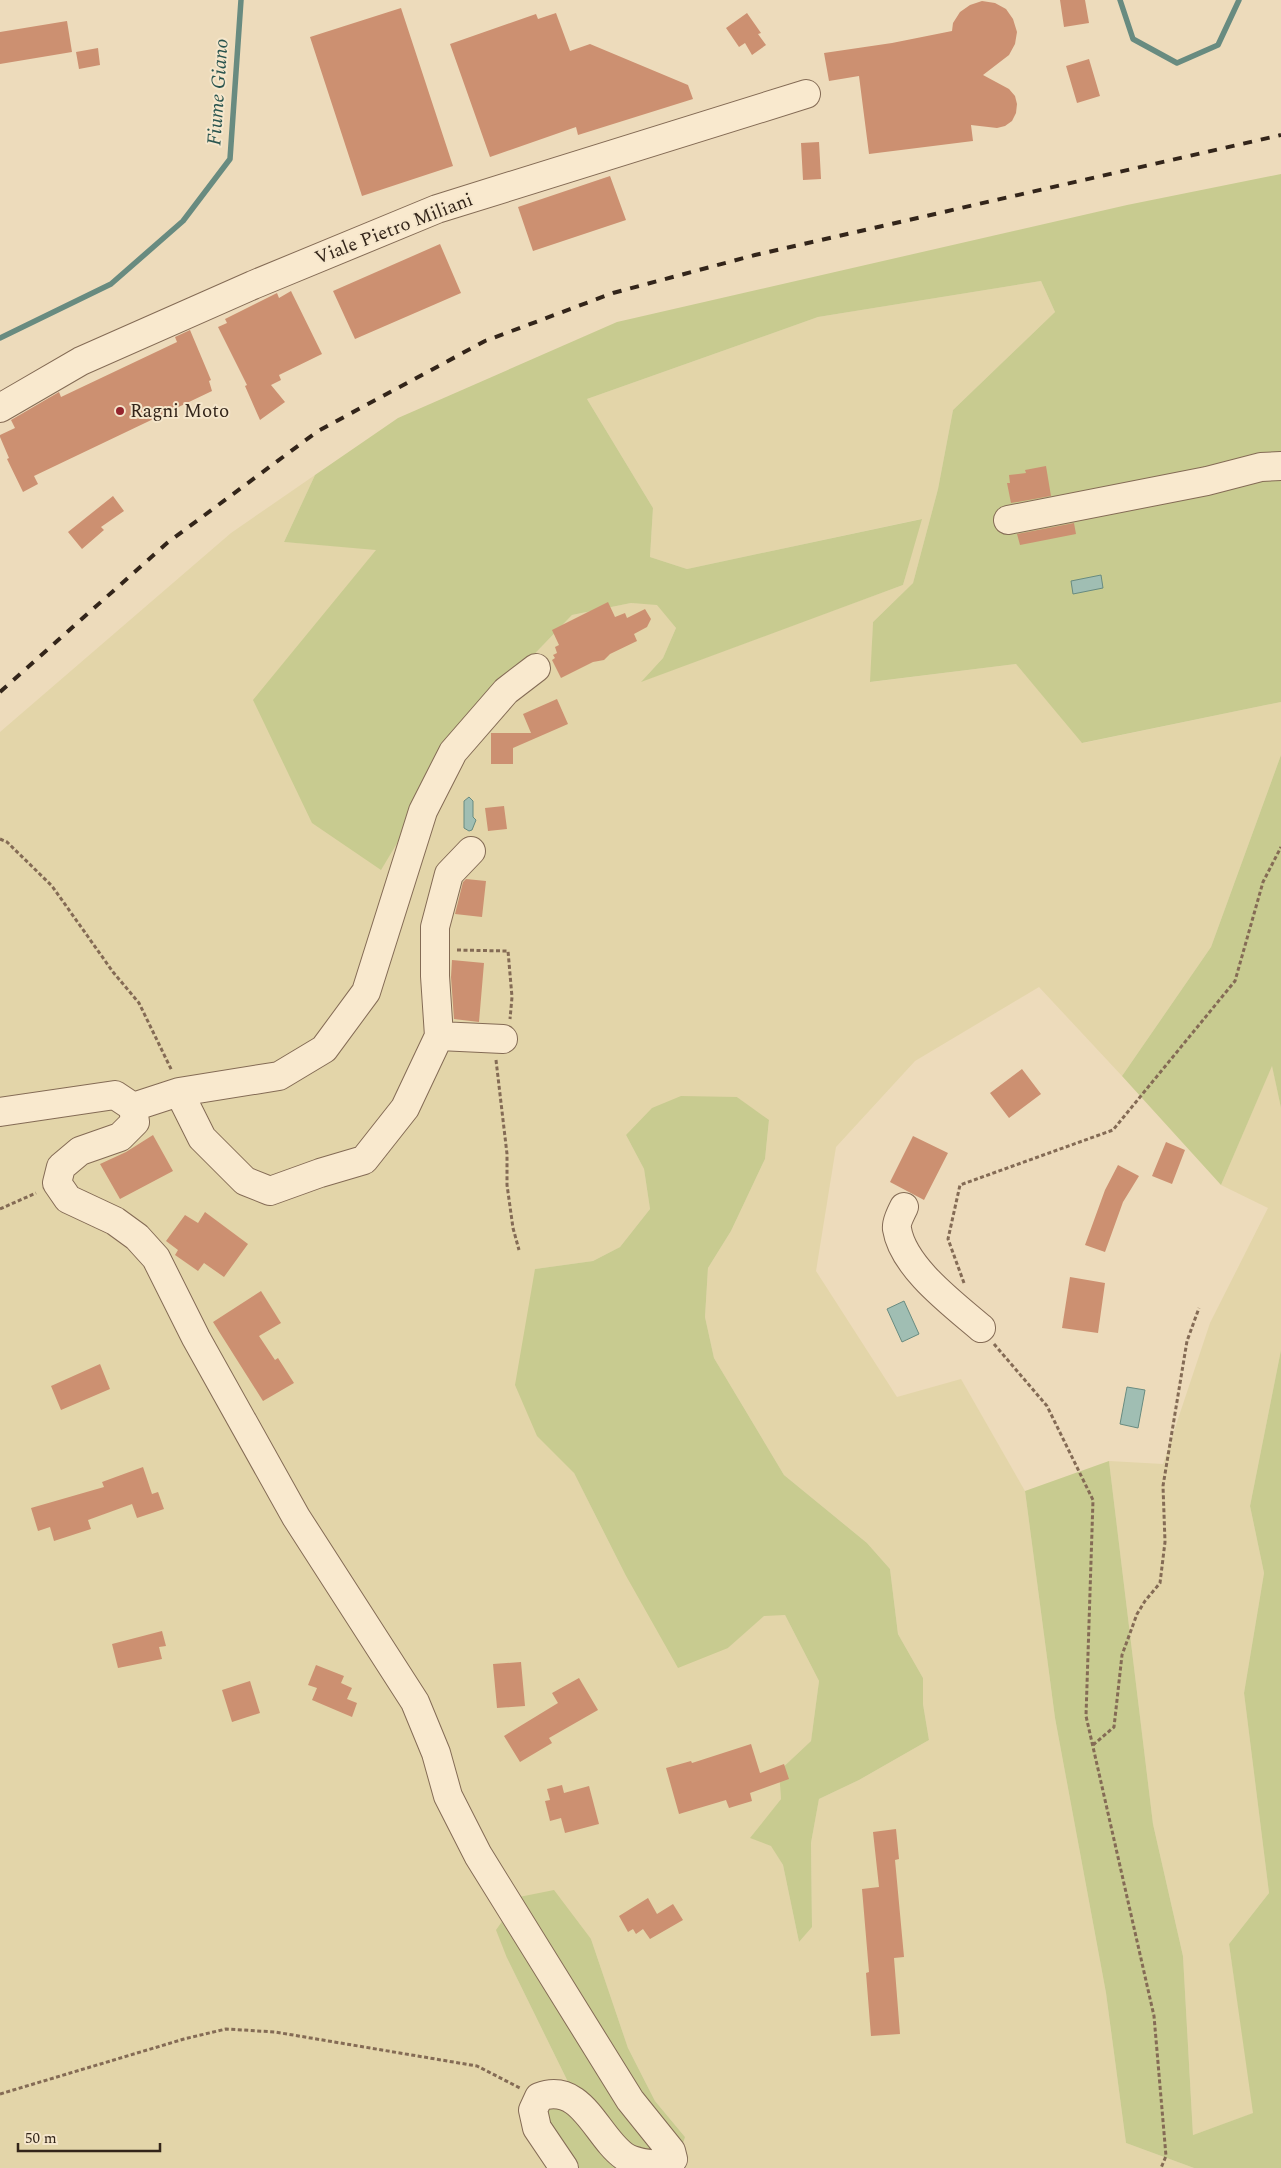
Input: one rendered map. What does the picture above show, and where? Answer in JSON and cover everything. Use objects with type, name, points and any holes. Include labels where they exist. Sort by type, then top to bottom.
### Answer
[{"type":"street","name":"Viale Pietro Miliani","points":[[0,408],[81,361],[252,285],[436,209],[806,94]]},
{"type":"street","points":[[1008,520],[1207,481],[1260,467],[1281,466]]},
{"type":"street","points":[[0,1112],[115,1096],[133,1107],[179,1092],[279,1076],[324,1049],[366,992],[423,811],[453,752],[506,691],[536,668]]},
{"type":"street","points":[[179,1092],[202,1138],[245,1181],[270,1191],[364,1160],[405,1108],[439,1036],[435,976],[435,927],[449,874],[471,851]]},
{"type":"street","points":[[439,1036],[503,1039]]},
{"type":"street","points":[[133,1107],[135,1122],[120,1137],[80,1152],[61,1167],[57,1183],[68,1199],[115,1221],[137,1236],[156,1258],[196,1338],[296,1517],[415,1702],[436,1753],[448,1796],[478,1855],[630,2100],[671,2151],[673,2159],[666,2165],[644,2164],[626,2157],[612,2146],[587,2112],[569,2096],[550,2092],[539,2097],[533,2110],[537,2128],[564,2168]]},
{"type":"street","points":[[904,1207],[896,1227],[902,1246],[925,1279],[980,1328]]},
{"type":"path","points":[[0,839],[7,842],[52,886],[113,972],[139,1003],[170,1067],[179,1092]]},
{"type":"path","points":[[964,1284],[948,1239],[960,1185],[1113,1130],[1235,981],[1263,882],[1281,847]]},
{"type":"path","points":[[436,950],[508,951],[512,997],[509,1024],[496,1057],[507,1154],[508,1194],[513,1228],[519,1250]]},
{"type":"path","points":[[0,1208],[57,1183]]},
{"type":"path","points":[[1093,1745],[1114,1727],[1122,1655],[1137,1614],[1160,1583],[1165,1542],[1162,1486],[1187,1341],[1199,1308]]},
{"type":"path","points":[[980,1328],[1046,1406],[1093,1500],[1086,1716],[1154,2016],[1166,2156],[1161,2168]]},
{"type":"path","points":[[0,2094],[184,2039],[226,2029],[275,2032],[477,2066],[539,2097]]},
{"type":"shaded area","points":[[1041,281],[1055,312],[953,410],[938,489],[913,583],[873,622],[871,682],[1016,664],[1083,743],[1281,702],[1281,755],[1211,947],[1122,1076],[1039,987],[915,1061],[836,1147],[816,1271],[897,1397],[961,1379],[1025,1491],[1055,1718],[1106,1993],[1126,2143],[1194,2168],[640,2168],[685,2137],[655,2101],[628,2048],[591,1939],[507,1958],[569,2084],[549,2168],[0,2168],[0,732],[231,533],[315,475],[284,542],[376,549],[471,720],[572,615],[631,603],[657,604],[676,628],[663,658],[642,681],[903,585],[921,519],[687,569],[650,557],[653,508],[587,399],[818,317]],"holes":[[[737,1097],[769,1121],[765,1159],[731,1231],[708,1268],[705,1317],[714,1358],[784,1475],[867,1543],[890,1569],[898,1634],[923,1678],[923,1704],[929,1740],[859,1780],[819,1799],[811,1843],[812,1926],[799,1942],[783,1865],[771,1845],[751,1838],[781,1799],[779,1771],[811,1741],[819,1681],[785,1615],[764,1615],[728,1648],[625,1574],[574,1473],[535,1269],[593,1261],[620,1247],[650,1209],[644,1169],[626,1135]]]},
{"type":"shaded area","points":[[1272,1065],[1281,1108],[1281,1350],[1250,1506],[1264,1573],[1244,1693],[1269,1893],[1229,1944],[1254,2113],[1193,2135],[1183,1956],[1153,1824],[1109,1461],[1163,1464],[1210,1323],[1268,1208],[1221,1185]]},
{"type":"green space","points":[[1281,174],[1281,702],[1082,743],[1016,664],[870,682],[873,622],[913,583],[938,489],[953,410],[1055,312],[1041,281],[818,317],[587,399],[653,508],[650,557],[687,569],[922,519],[903,585],[641,682],[663,658],[676,628],[657,605],[631,603],[572,615],[471,720],[381,870],[312,823],[253,700],[376,550],[284,542],[315,475],[398,418],[617,322],[1127,205]]},
{"type":"green space","points":[[1281,755],[1281,1108],[1272,1066],[1221,1185],[1122,1076],[1211,947]]},
{"type":"green space","points":[[681,1096],[737,1097],[769,1120],[765,1159],[731,1231],[708,1268],[705,1317],[714,1358],[784,1475],[867,1543],[890,1569],[898,1634],[923,1678],[923,1704],[929,1740],[859,1780],[819,1799],[811,1843],[812,1927],[799,1942],[783,1865],[771,1846],[750,1838],[781,1799],[779,1771],[811,1741],[819,1681],[785,1615],[764,1616],[728,1648],[678,1668],[625,1574],[574,1473],[537,1436],[515,1385],[535,1269],[593,1261],[620,1247],[650,1209],[644,1169],[626,1135],[652,1108]]},
{"type":"green space","points":[[1281,1350],[1281,2168],[1194,2168],[1126,2143],[1106,1993],[1055,1718],[1025,1491],[1109,1461],[1153,1824],[1183,1956],[1193,2135],[1253,2113],[1229,1944],[1269,1893],[1244,1693],[1264,1573],[1250,1506]]},
{"type":"green space","points":[[554,1890],[591,1939],[628,2048],[655,2101],[685,2137],[677,2161],[640,2168],[549,2168],[528,2128],[569,2084],[507,1958],[496,1930],[519,1897]]},
{"type":"water","points":[[1101,575],[1103,588],[1073,594],[1071,581]]},
{"type":"water","points":[[469,797],[473,801],[473,817],[476,820],[472,830],[469,831],[464,828],[464,801]]},
{"type":"water","points":[[904,1301],[919,1334],[902,1342],[887,1309]]},
{"type":"water","points":[[1127,1387],[1145,1390],[1138,1428],[1120,1424]]},
{"type":"building","points":[[1060,0],[1085,0],[1089,23],[1064,27]]},
{"type":"building","points":[[982,1],[995,3],[1006,9],[1013,19],[1017,32],[1015,44],[1009,55],[983,75],[1009,89],[1015,96],[1017,104],[1016,113],[1012,121],[1005,126],[997,128],[971,125],[973,141],[869,154],[859,76],[829,81],[824,53],[892,43],[952,31],[953,23],[960,12],[970,5]]},
{"type":"building","points":[[401,8],[453,166],[362,196],[310,37]]},
{"type":"building","points":[[556,13],[570,51],[590,44],[688,85],[693,99],[578,135],[576,127],[490,157],[450,44],[536,14],[538,19]]},
{"type":"building","points":[[747,13],[761,33],[758,34],[766,45],[752,55],[745,43],[739,47],[726,28]]},
{"type":"building","points":[[67,21],[72,52],[0,64],[0,32]]},
{"type":"building","points":[[98,48],[100,65],[79,69],[76,52]]},
{"type":"building","points":[[1089,59],[1100,96],[1077,103],[1066,66]]},
{"type":"building","points":[[819,142],[821,179],[803,180],[801,143]]},
{"type":"building","points":[[610,176],[626,220],[533,251],[518,207]]},
{"type":"building","points":[[440,244],[461,293],[355,339],[333,291]]},
{"type":"building","points":[[291,291],[322,354],[279,375],[281,380],[271,385],[285,402],[260,420],[245,386],[247,385],[218,327],[227,323],[225,319],[277,293],[279,298]]},
{"type":"building","points":[[190,330],[211,380],[209,381],[212,391],[34,476],[38,484],[23,492],[7,459],[9,458],[0,437],[0,435],[15,428],[11,420],[59,392],[61,397],[177,342],[175,337]]},
{"type":"building","points":[[1046,466],[1051,496],[1011,503],[1007,483],[1010,483],[1009,475],[1026,473],[1025,470]]},
{"type":"building","points":[[113,496],[124,511],[101,527],[104,530],[82,549],[68,532]]},
{"type":"building","points":[[1074,523],[1076,534],[1020,545],[1017,534]]},
{"type":"building","points":[[608,602],[615,617],[625,613],[627,618],[645,609],[651,619],[647,627],[634,634],[637,641],[610,654],[604,660],[593,662],[561,678],[552,660],[555,658],[553,655],[557,653],[555,647],[559,645],[552,630]]},
{"type":"building","points":[[557,699],[568,724],[513,748],[513,764],[491,764],[491,733],[531,733],[523,714]]},
{"type":"building","points":[[504,806],[507,829],[488,831],[485,808]]},
{"type":"building","points":[[466,879],[486,881],[482,917],[455,914],[463,882]]},
{"type":"building","points":[[452,960],[484,963],[479,1022],[454,1019],[451,977]]},
{"type":"building","points":[[1022,1069],[1041,1094],[1009,1118],[990,1093]]},
{"type":"building","points":[[153,1135],[173,1171],[120,1199],[100,1164],[126,1152]]},
{"type":"building","points":[[913,1136],[948,1153],[924,1200],[890,1182]]},
{"type":"building","points":[[1166,1142],[1185,1150],[1172,1184],[1152,1176]]},
{"type":"building","points":[[1118,1165],[1139,1176],[1123,1202],[1105,1252],[1085,1245],[1105,1190]]},
{"type":"building","points":[[205,1212],[248,1244],[224,1277],[204,1263],[198,1271],[175,1255],[178,1250],[166,1241],[185,1215],[198,1223]]},
{"type":"building","points":[[1070,1277],[1105,1283],[1098,1333],[1062,1328]]},
{"type":"building","points":[[261,1291],[281,1323],[259,1336],[275,1360],[278,1358],[294,1383],[263,1401],[213,1322]]},
{"type":"building","points":[[100,1364],[110,1389],[61,1410],[51,1386]]},
{"type":"building","points":[[143,1467],[152,1494],[158,1492],[164,1509],[137,1518],[132,1504],[88,1520],[91,1529],[54,1541],[50,1527],[38,1531],[31,1508],[104,1487],[102,1482]]},
{"type":"building","points":[[162,1631],[166,1646],[159,1647],[162,1659],[118,1668],[112,1644]]},
{"type":"building","points":[[521,1662],[525,1706],[497,1708],[493,1664]]},
{"type":"building","points":[[316,1665],[344,1676],[341,1683],[352,1688],[347,1699],[357,1703],[352,1717],[312,1700],[317,1688],[308,1685]]},
{"type":"building","points":[[579,1678],[598,1710],[549,1738],[552,1743],[520,1762],[504,1736],[558,1703],[552,1693]]},
{"type":"building","points":[[250,1681],[260,1713],[232,1722],[222,1690]]},
{"type":"building","points":[[751,1744],[760,1773],[784,1764],[789,1779],[750,1793],[752,1801],[729,1808],[726,1800],[679,1814],[666,1768],[691,1761],[692,1763]]},
{"type":"building","points":[[562,1785],[564,1793],[589,1786],[599,1824],[565,1833],[561,1818],[550,1821],[545,1801],[550,1800],[547,1789]]},
{"type":"building","points":[[896,1829],[899,1859],[895,1860],[904,1957],[894,1958],[900,2034],[871,2036],[866,1973],[869,1972],[862,1889],[879,1887],[873,1832]]},
{"type":"building","points":[[648,1898],[657,1914],[673,1904],[683,1920],[650,1939],[643,1929],[636,1934],[633,1929],[628,1932],[619,1916]]},
{"type":"waterway","name":"Fiume Giano","points":[[0,338],[111,284],[183,221],[230,159],[241,0]]},
{"type":"waterway","name":"Fiume Giano","points":[[1120,0],[1133,39],[1177,63],[1218,45],[1239,0]]},
{"type":"railway","points":[[0,692],[167,543],[318,431],[485,341],[613,293],[755,255],[1281,135]]},
{"type":"place","name":"Ragni Moto","points":[[120,411]]}]
